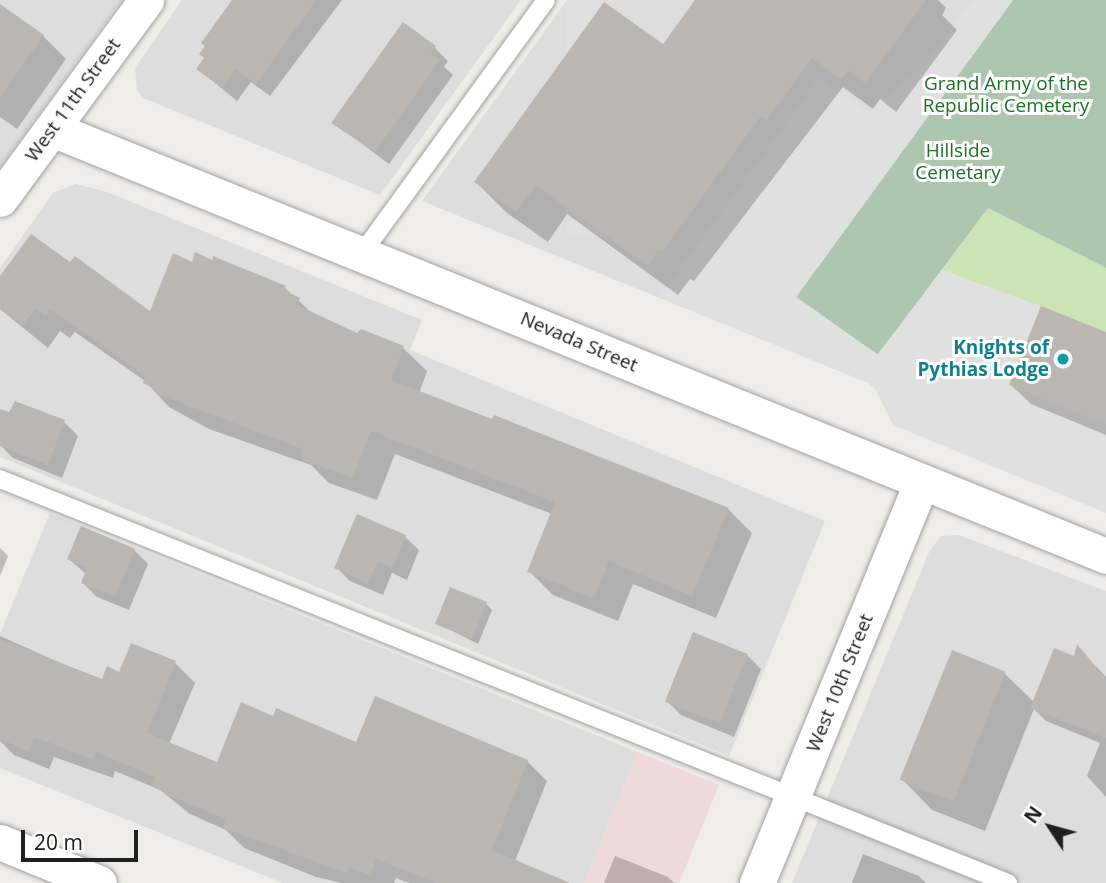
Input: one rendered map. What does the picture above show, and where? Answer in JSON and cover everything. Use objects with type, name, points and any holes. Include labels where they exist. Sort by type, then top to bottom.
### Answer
[{"type":"street","name":"West 11th Street","points":[[0,199],[146,0]]},
{"type":"street","name":"Nevada Street","points":[[52,129],[363,252],[921,483],[1106,556]]},
{"type":"street","name":"West 10th Street","points":[[757,883],[921,483]]},
{"type":"street","points":[[0,842],[99,883]]},
{"type":"lane","points":[[363,252],[546,0]]},
{"type":"lane","points":[[0,479],[1008,883]]},
{"type":"shaded area","points":[[0,0],[122,0],[0,167]]},
{"type":"shaded area","points":[[182,0],[521,0],[380,195],[143,98],[137,90],[135,68]]},
{"type":"shaded area","points":[[567,0],[1013,0],[796,297],[866,382],[422,201]]},
{"type":"shaded area","points":[[567,0],[606,0],[606,237],[567,237]]},
{"type":"shaded area","points":[[973,0],[1013,0],[796,297],[877,355],[942,270],[1041,306],[1009,385],[1106,424],[1106,513],[893,425],[875,389],[866,382],[659,297],[819,78],[866,113],[924,66]]},
{"type":"shaded area","points":[[76,184],[107,192],[422,320],[410,350],[825,521],[729,756],[0,457],[0,268],[53,193]]},
{"type":"shaded area","points":[[50,513],[638,752],[584,883],[283,883],[0,768],[0,634]]},
{"type":"shaded area","points":[[959,535],[1106,591],[1106,883],[792,883],[930,550],[941,536]]},
{"type":"shaded area","points":[[638,752],[719,785],[679,883],[584,883]]},
{"type":"green space","name":"Hillside Cemetary","points":[[1013,0],[1106,0],[1106,268],[988,208],[878,355],[796,297]]},
{"type":"green space","points":[[988,208],[1106,268],[1106,332],[942,270]]},
{"type":"building","points":[[232,0],[316,0],[256,84],[236,69],[222,88],[196,69],[204,58],[199,54],[205,46],[201,43]]},
{"type":"building","points":[[695,0],[926,0],[865,83],[848,70],[841,79],[812,58],[766,121],[760,117],[662,252],[659,249],[647,266],[536,185],[516,212],[474,182],[604,2],[663,44]]},
{"type":"building","points":[[0,4],[44,35],[0,97]]},
{"type":"building","points":[[403,22],[436,46],[430,53],[440,60],[375,152],[331,123]]},
{"type":"building","points":[[31,234],[70,262],[75,256],[150,311],[173,253],[192,262],[195,252],[212,260],[213,256],[286,286],[284,290],[300,298],[297,305],[357,333],[361,329],[404,346],[391,380],[492,419],[494,415],[729,508],[692,596],[609,561],[594,598],[527,572],[555,502],[371,431],[353,477],[318,466],[303,460],[300,448],[155,393],[157,390],[143,383],[145,376],[50,309],[46,316],[36,308],[23,325],[0,308],[0,276]]},
{"type":"building","name":"Knights of Pythias Lodge","points":[[1041,306],[1106,332],[1106,424],[1009,385]]},
{"type":"building","points":[[15,401],[65,420],[48,465],[0,446],[0,409],[9,412]]},
{"type":"building","points":[[357,514],[406,535],[392,568],[378,561],[368,583],[334,568]]},
{"type":"building","points":[[81,526],[135,549],[115,597],[81,583],[87,568],[67,559]]},
{"type":"building","points":[[450,587],[487,602],[472,639],[435,624]]},
{"type":"building","points":[[693,632],[748,654],[720,724],[665,702]]},
{"type":"building","points":[[0,639],[102,679],[107,666],[119,672],[131,643],[176,661],[147,733],[217,762],[241,702],[273,716],[276,708],[356,742],[375,696],[528,760],[492,850],[570,883],[436,883],[376,859],[370,875],[349,867],[347,873],[223,828],[226,819],[168,795],[152,785],[155,777],[96,752],[93,759],[34,738],[29,751],[0,739]]},
{"type":"building","points":[[1077,644],[1106,679],[1106,738],[1030,708],[1054,648],[1074,656]]},
{"type":"building","points":[[952,650],[1006,672],[953,802],[900,780]]},
{"type":"place","name":"Knights of Pythias Lodge","points":[[1063,359]]},
{"type":"park label","name":"Grand Army of the Republic Cemetery","points":[[1006,95]]}]
